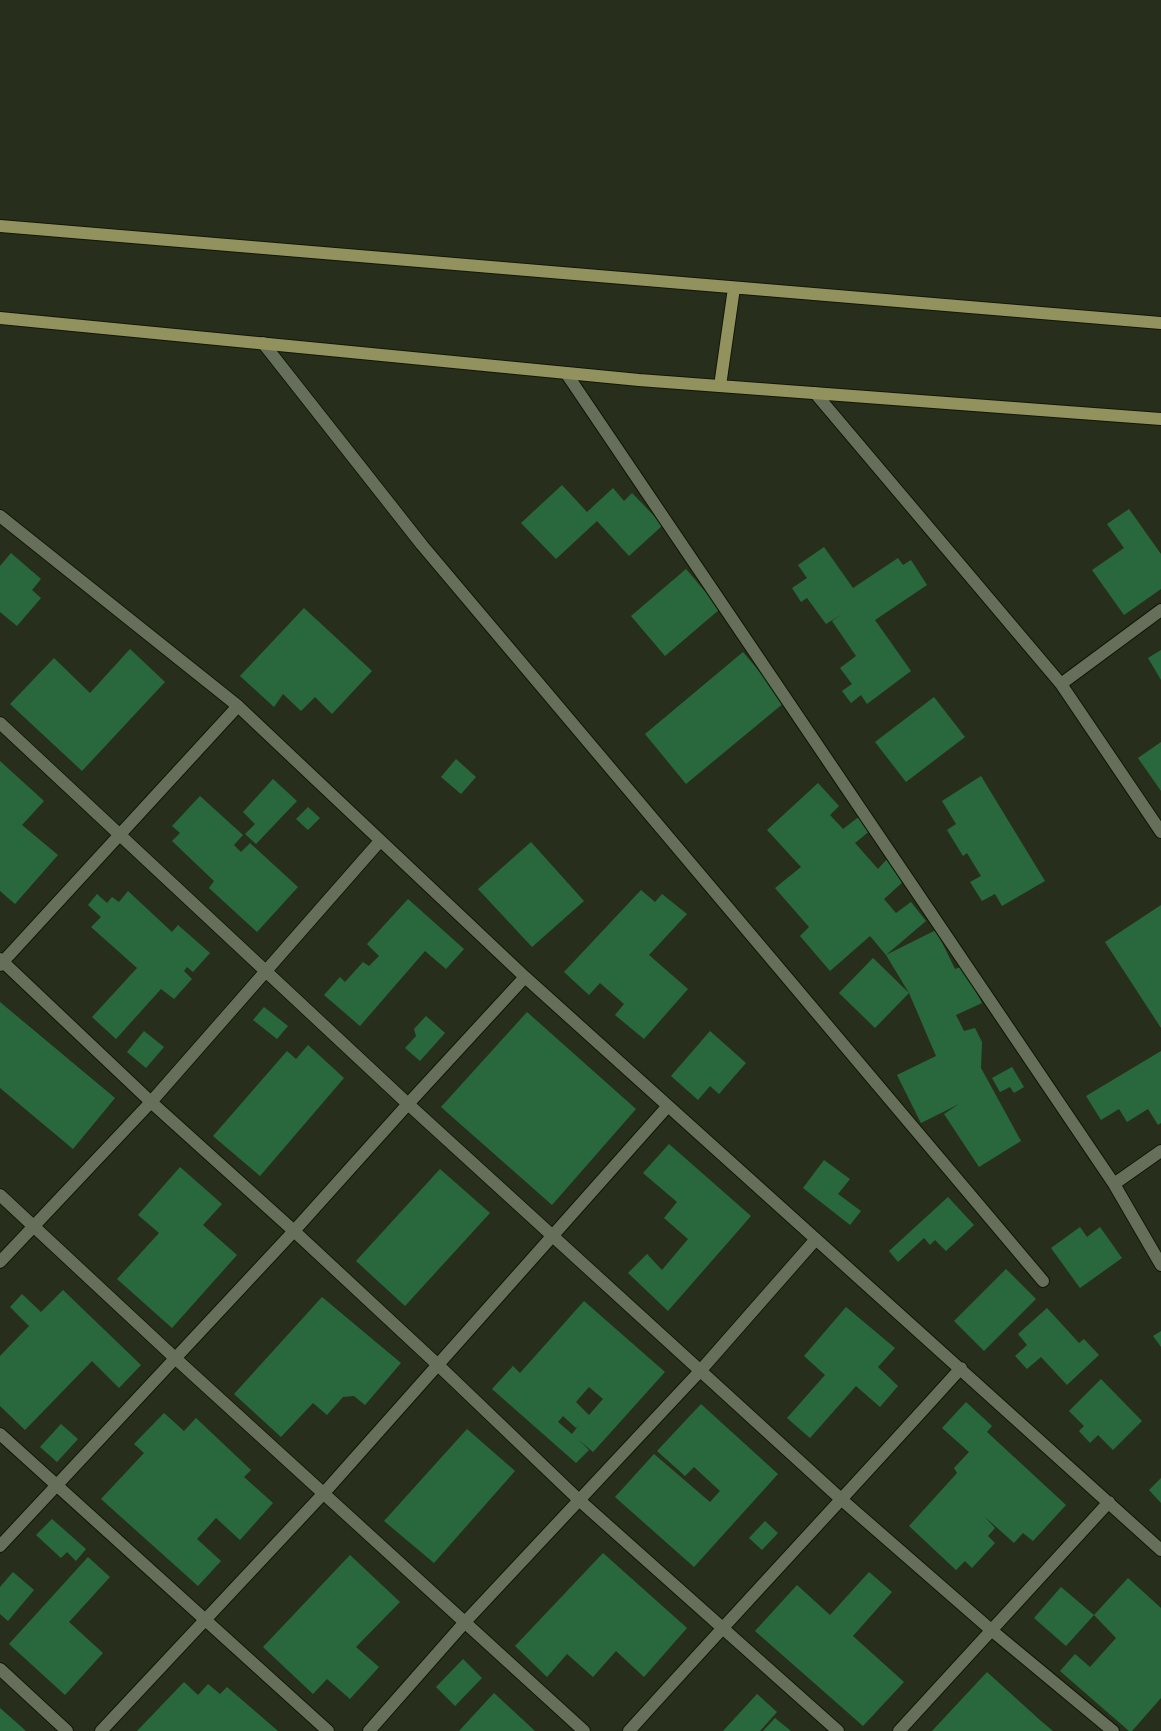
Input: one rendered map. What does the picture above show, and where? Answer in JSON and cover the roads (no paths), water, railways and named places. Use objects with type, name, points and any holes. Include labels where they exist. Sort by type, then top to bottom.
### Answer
[{"type":"main road","points":[[0,226],[1161,323]]},
{"type":"main road","points":[[720,386],[734,288]]},
{"type":"main road","points":[[0,318],[566,373],[1161,419]]},
{"type":"street","points":[[263,343],[422,545],[1043,1281]]},
{"type":"street","points":[[566,373],[1114,1184],[1161,1265]]},
{"type":"street","points":[[815,393],[1061,684],[1161,832]]},
{"type":"street","points":[[0,516],[238,706],[525,977],[667,1107],[961,1368],[1161,1550]]},
{"type":"street","points":[[1061,684],[1161,610]]},
{"type":"street","points":[[238,706],[1,962],[151,1102],[294,1231],[438,1365],[579,1500],[838,1731]]},
{"type":"street","points":[[0,723],[408,1104],[842,1500],[990,1630],[1112,1731]]},
{"type":"street","points":[[0,1262],[151,1102],[264,971],[380,841]]},
{"type":"street","points":[[0,1546],[56,1484],[294,1231],[525,977]]},
{"type":"street","points":[[101,1731],[204,1619],[323,1494],[554,1236],[667,1107]]},
{"type":"street","points":[[1114,1184],[1161,1151]]},
{"type":"street","points":[[0,1195],[323,1494],[584,1731]]},
{"type":"street","points":[[369,1731],[465,1622],[701,1370],[816,1239]]},
{"type":"street","points":[[629,1731],[723,1627],[842,1500],[961,1368]]},
{"type":"street","points":[[0,1434],[328,1731]]},
{"type":"street","points":[[899,1731],[1109,1502]]},
{"type":"street","points":[[0,1669],[67,1731]]}]
